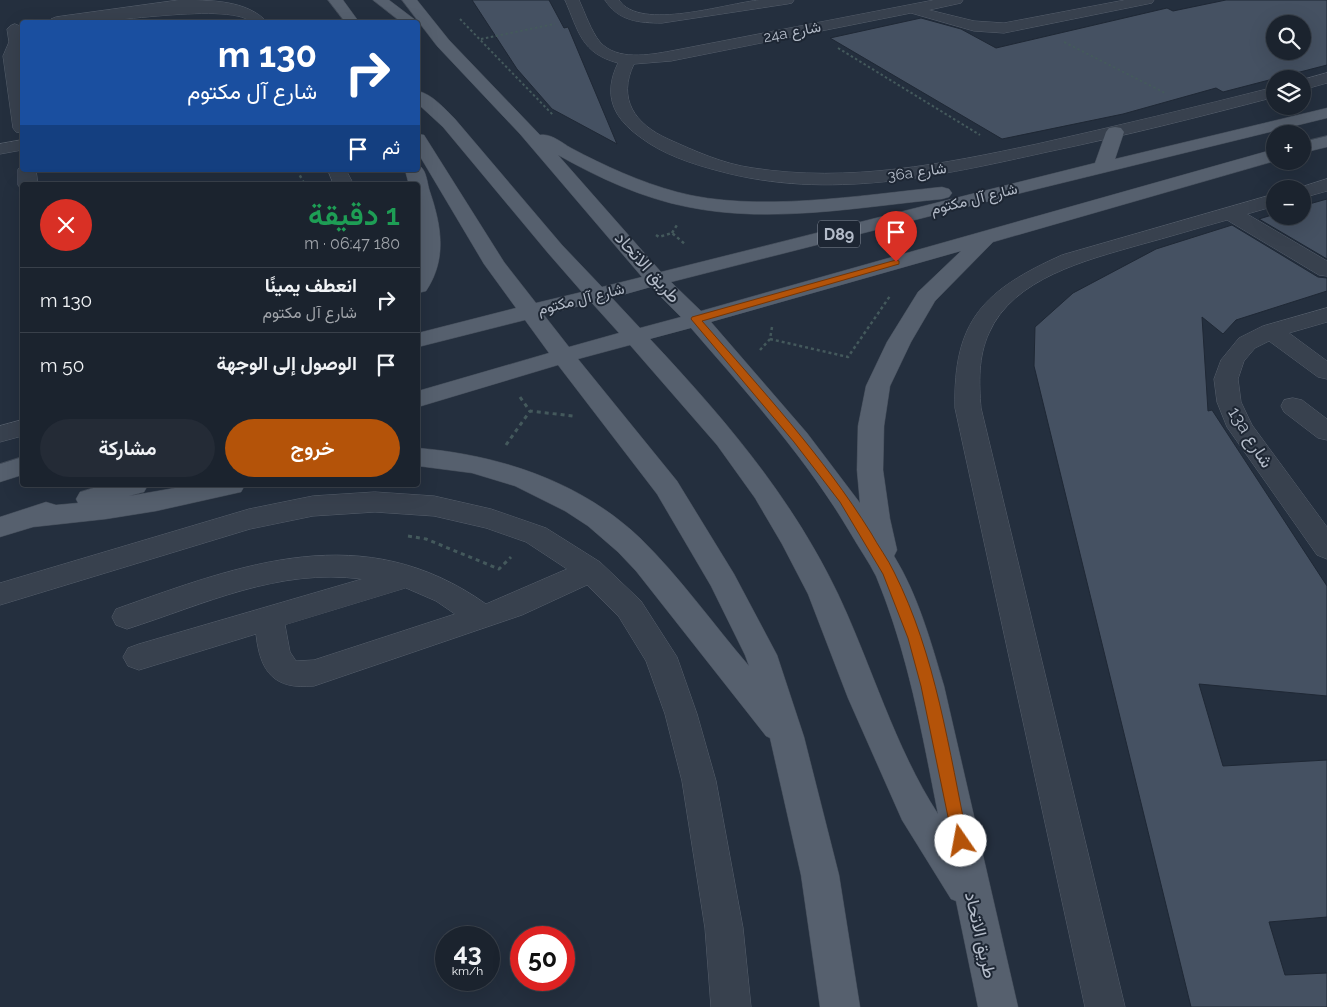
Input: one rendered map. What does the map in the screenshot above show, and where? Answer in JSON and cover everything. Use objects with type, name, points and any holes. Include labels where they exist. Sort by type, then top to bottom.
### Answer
[{"type":"main road","points":[[335,0],[350,20]]},
{"type":"main road","points":[[380,0],[407,20]]},
{"type":"main road","name":"طريق الاتحاد","points":[[409,0],[444,43],[526,130],[657,280],[696,319],[798,439],[844,499],[889,573],[915,638],[928,686],[973,900],[998,1007]]},
{"type":"main road","points":[[420,29],[444,43]]},
{"type":"main road","points":[[420,98],[449,123],[555,249],[636,336],[726,439],[765,492],[823,594],[864,698],[915,810],[973,900]]},
{"type":"main road","name":"شارع آل مكتوم","points":[[420,340],[1021,187],[1327,113]]},
{"type":"main road","points":[[526,130],[596,170],[639,186],[689,201],[735,206],[791,207],[1021,187]]},
{"type":"main road","points":[[1104,167],[1115,132]]},
{"type":"main road","points":[[1311,145],[1327,141]]},
{"type":"main road","points":[[420,142],[495,264],[563,356],[606,408],[667,488],[724,582],[761,655],[787,737],[820,876],[840,1007]]},
{"type":"main road","name":"D89","points":[[420,398],[502,373],[749,305],[1266,158]]},
{"type":"main road","points":[[420,190],[432,240],[432,256],[420,283]]},
{"type":"main road","points":[[889,573],[876,519],[870,470],[871,426],[878,386],[898,342],[926,297],[988,236]]},
{"type":"main road","points":[[420,457],[440,458],[490,468],[537,484],[581,507],[620,536],[654,572],[787,737]]},
{"type":"main road","points":[[0,473],[20,467]]},
{"type":"main road","points":[[0,526],[128,487]]},
{"type":"main road","points":[[30,517],[90,513],[142,505],[222,487]]},
{"type":"street","name":"24a شارع","points":[[572,0],[596,49],[628,59],[671,56],[944,1]]},
{"type":"street","points":[[616,1],[616,8],[625,13],[638,17],[669,20],[787,0]]},
{"type":"street","points":[[910,9],[984,28],[1004,28],[1147,0]]},
{"type":"street","points":[[68,20],[178,2],[233,5],[253,14],[258,20]]},
{"type":"street","points":[[12,29],[17,42],[5,50],[20,119]]},
{"type":"street","name":"36a شارع","points":[[628,59],[618,88],[620,104],[631,121],[650,137],[667,147],[709,164],[748,173],[790,179],[833,180],[912,174],[1012,155],[1115,132],[1202,112],[1266,94]]},
{"type":"street","points":[[1311,82],[1327,78]]},
{"type":"street","points":[[0,149],[20,145]]},
{"type":"street","points":[[1311,189],[1327,185]]},
{"type":"street","points":[[1105,1007],[968,408],[965,383],[967,359],[975,338],[986,318],[996,306],[1021,284],[1043,270],[1069,259],[1266,203]]},
{"type":"street","points":[[1230,213],[1327,270]]},
{"type":"street","name":"13a شارع","points":[[1327,315],[1279,328],[1247,343],[1233,360],[1226,379],[1229,402],[1240,427],[1327,548]]},
{"type":"street","points":[[1279,328],[1327,355]]},
{"type":"street","points":[[1279,328],[1327,372]]},
{"type":"street","points":[[1292,406],[1327,432]]},
{"type":"street","points":[[0,594],[249,519],[312,506],[375,502],[434,506],[491,519],[536,535],[590,570],[630,609],[661,657],[681,714],[699,781],[723,918],[731,1007]]},
{"type":"street","points":[[126,617],[219,585],[268,572],[317,566],[364,568],[407,577],[447,593],[481,616]]},
{"type":"street","points":[[269,618],[277,659],[281,668],[289,673],[301,675],[538,596],[590,570]]},
{"type":"street","points":[[139,657],[407,577]]},
{"type":"path","points":[[454,13],[554,116]]},
{"type":"path","points":[[481,39],[580,19]]},
{"type":"path","points":[[1027,24],[1202,112]]},
{"type":"path","points":[[807,29],[1012,155]]},
{"type":"path","points":[[616,233],[645,224],[659,237],[672,233],[689,201]]},
{"type":"path","points":[[672,233],[710,267]]},
{"type":"path","points":[[736,365],[765,346],[770,339],[772,327],[749,305]]},
{"type":"path","points":[[502,373],[530,411],[564,416],[581,415],[606,408]]},
{"type":"building","points":[[472,0],[549,0],[564,28],[568,27],[617,144],[552,109],[517,69]]},
{"type":"building","points":[[1226,0],[1327,0],[1327,65],[1308,70],[1266,70],[1266,81],[1223,92],[1216,88],[1123,114],[1002,139],[830,38],[921,18],[961,29],[996,48],[1167,8],[1173,11]]},
{"type":"building","points":[[1327,199],[1327,259],[1269,225],[1311,225],[1311,203]]},
{"type":"building","points":[[1266,217],[1266,223],[1259,219]]},
{"type":"building","points":[[1232,225],[1318,277],[1327,278],[1327,291],[1236,320],[1223,334],[1202,317],[1208,411],[1212,410],[1327,586],[1327,696],[1199,684],[1223,766],[1327,760],[1327,917],[1269,922],[1285,975],[1327,973],[1327,1007],[1191,1007],[1034,366],[1035,327],[1073,293],[1156,249]]},
{"type":"route","points":[[896,262],[696,319],[798,439],[844,499],[889,573],[915,638],[928,686],[961,841]]}]
